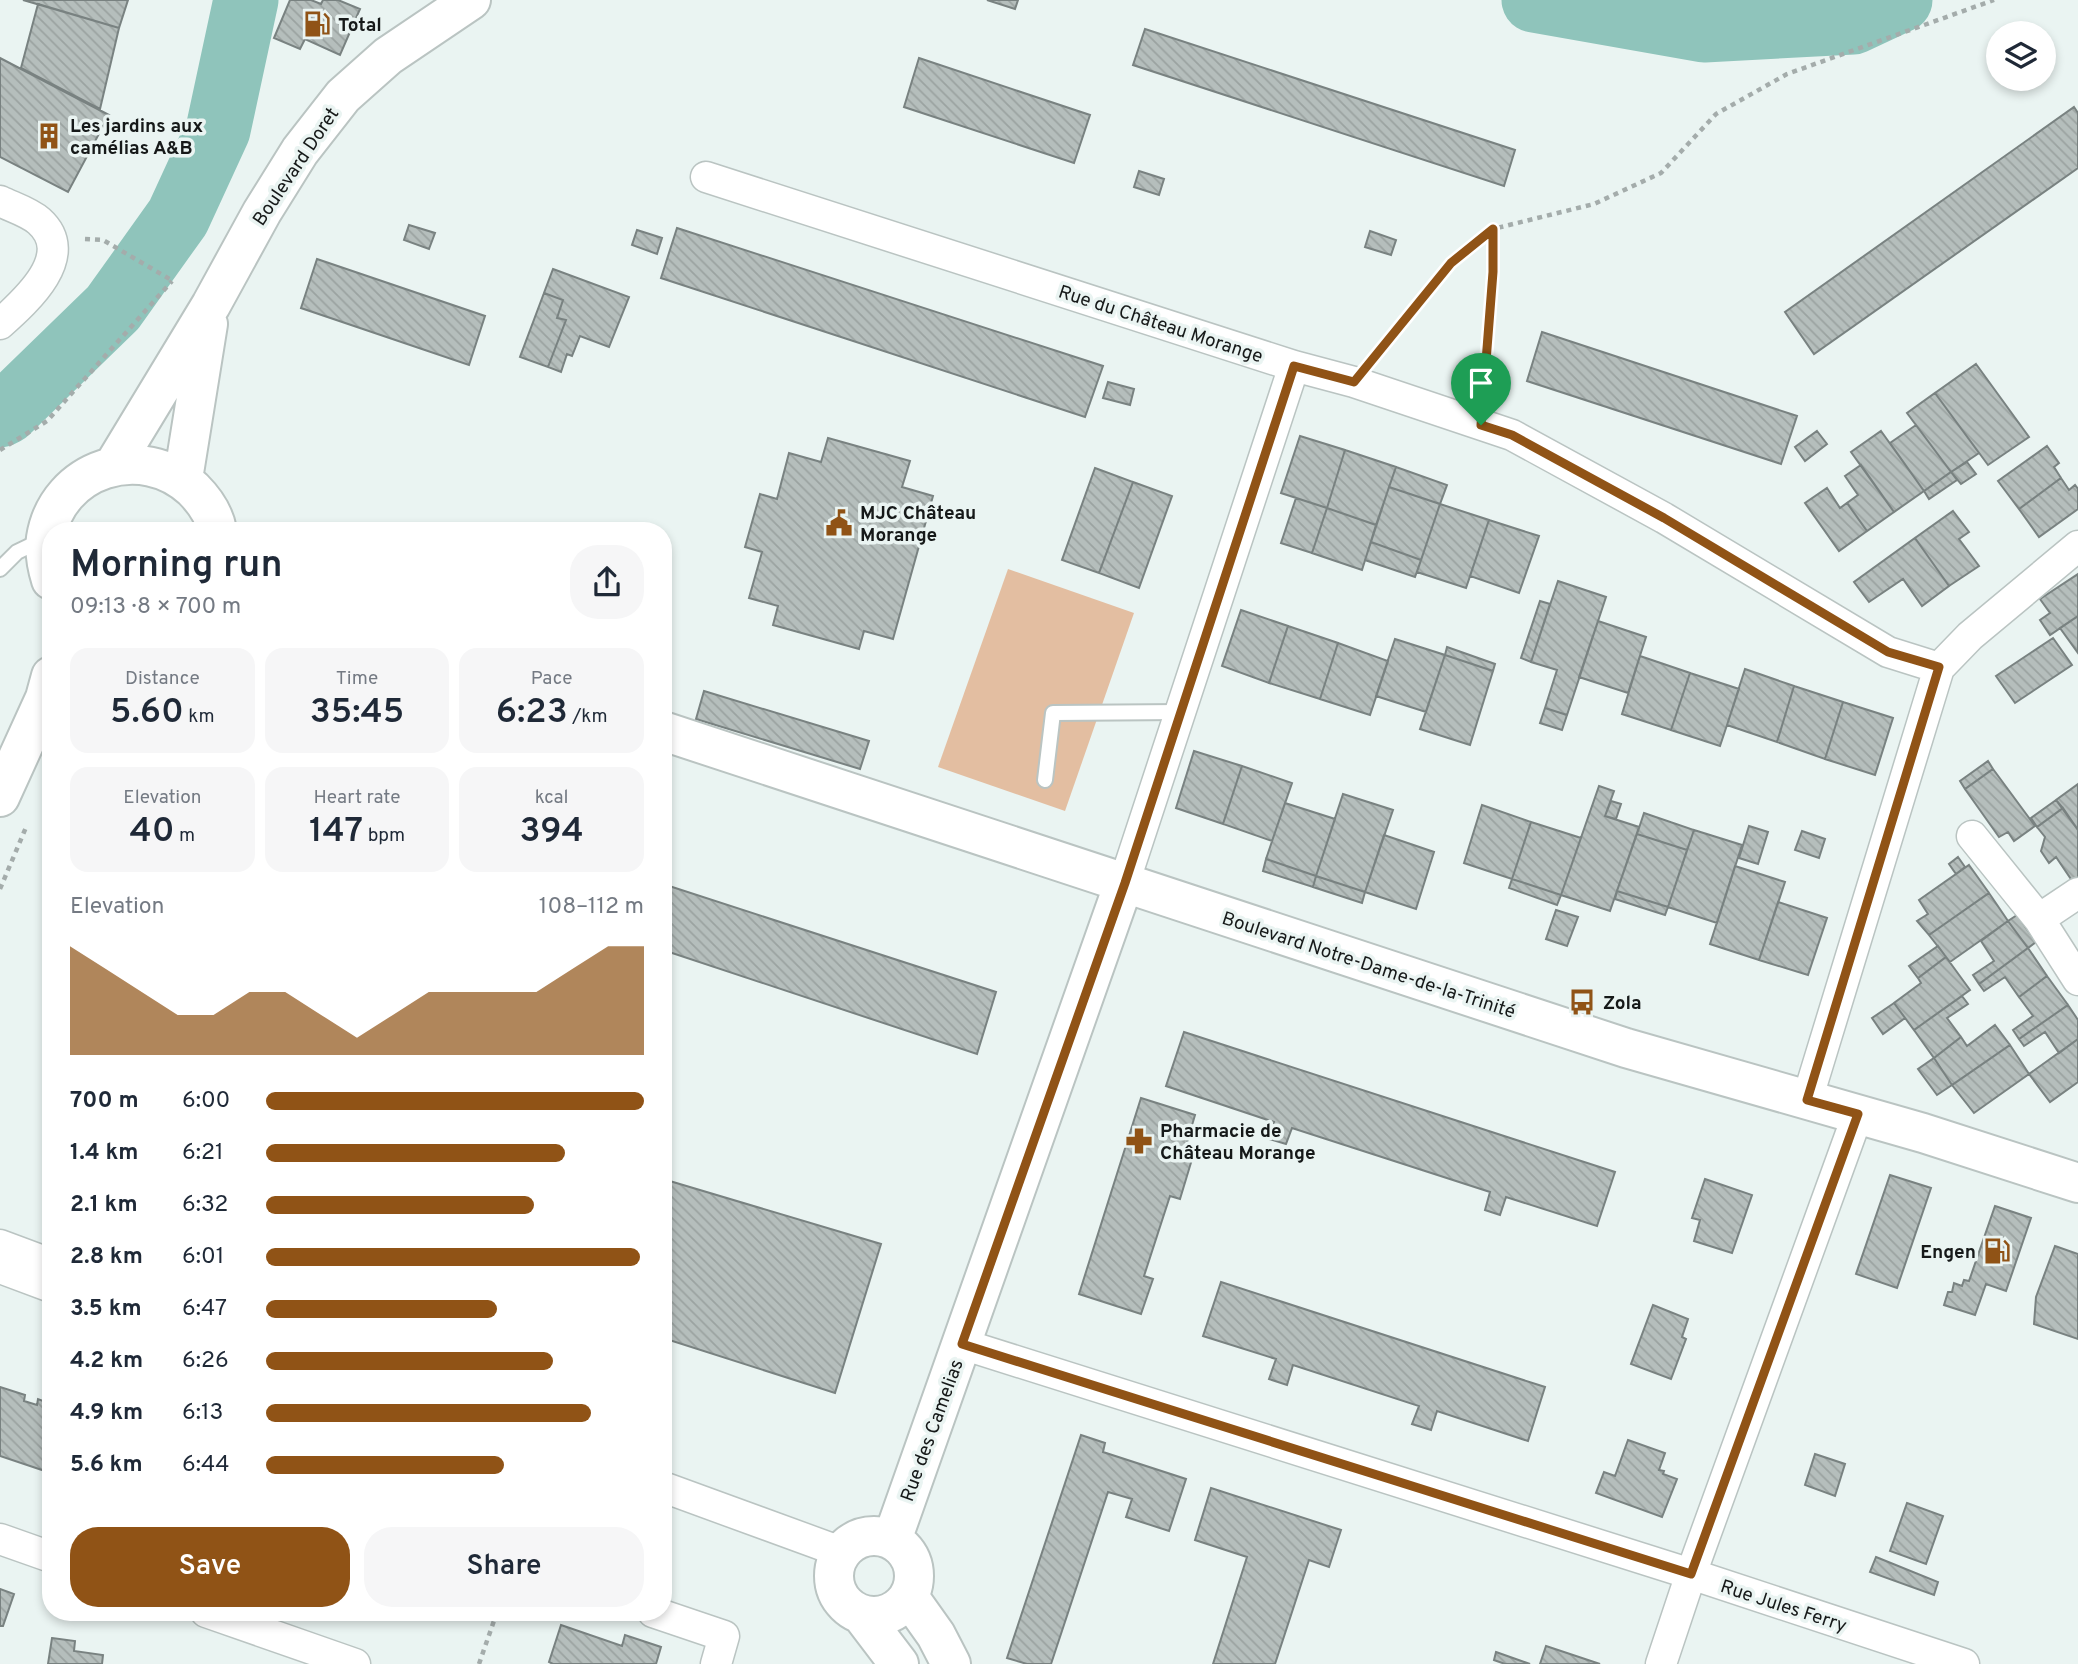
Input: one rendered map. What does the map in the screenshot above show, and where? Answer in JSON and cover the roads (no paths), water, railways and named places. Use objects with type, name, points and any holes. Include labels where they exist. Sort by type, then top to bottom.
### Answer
[{"type":"street","name":"Boulevard Doret","points":[[114,466],[211,305],[262,212],[294,161],[343,96],[388,56],[471,0]]},
{"type":"street","name":"Rue du Château Morange","points":[[706,177],[1294,366],[1354,382],[1512,435],[1664,518],[1888,652],[1939,667]]},
{"type":"street","points":[[0,201],[38,219],[52,237],[55,254],[42,279],[21,306],[0,324]]},
{"type":"street","name":"Boulevard Doret","points":[[183,479],[211,305]]},
{"type":"street","name":"Rue des Camelias","points":[[892,1540],[1125,883],[1294,366]]},
{"type":"street","points":[[51,522],[69,491],[90,475],[114,466],[138,464],[162,468],[183,479],[202,498],[215,522]]},
{"type":"street","points":[[1807,1100],[1939,667],[1970,636],[2078,546]]},
{"type":"street","points":[[15,807],[42,713]]},
{"type":"street","name":"Boulevard Notre-Dame-de-la-Trinité","points":[[672,734],[1626,1048],[1858,1114],[2078,1183]]},
{"type":"street","points":[[1972,836],[2039,919],[2078,980]]},
{"type":"street","points":[[2039,919],[2078,893]]},
{"type":"street","points":[[1661,1664],[1691,1574],[1858,1114]]},
{"type":"street","points":[[0,1245],[42,1261]]},
{"type":"street","points":[[0,1268],[42,1284]]},
{"type":"street","name":"Rue Jules Ferry","points":[[962,1344],[1691,1574],[1964,1664]]},
{"type":"street","points":[[672,1491],[838,1561]]},
{"type":"street","points":[[672,1512],[838,1561]]},
{"type":"street","points":[[881,1536],[892,1540],[911,1558],[915,1571],[914,1585],[909,1597],[900,1607],[888,1614],[861,1614],[849,1607],[840,1597],[835,1584],[838,1561],[859,1539],[881,1536]]},
{"type":"street","points":[[0,1539],[42,1554]]},
{"type":"street","points":[[909,1597],[936,1635],[951,1664]]},
{"type":"street","points":[[861,1614],[899,1664]]},
{"type":"street","points":[[672,1618],[724,1636],[716,1664]]},
{"type":"street","points":[[232,1621],[355,1664]]},
{"type":"lane","points":[[0,569],[16,552],[42,540]]},
{"type":"lane","points":[[1045,780],[1054,713],[1181,712]]},
{"type":"waterway","points":[[0,415],[113,308],[178,217],[218,130],[246,0]]},
{"type":"waterway","points":[[1534,0],[1704,30],[1853,22],[1900,0]]},
{"type":"place","name":"Total","points":[[317,24]]},
{"type":"place","name":"Les jardins aux camélias A&B","points":[[49,136]]},
{"type":"place","name":"MJC Château Morange","points":[[839,523]]},
{"type":"place","name":"Zola","points":[[1582,1002]]},
{"type":"place","name":"Pharmacie de Château Morange","points":[[1139,1141]]},
{"type":"place","name":"Engen","points":[[1997,1251]]}]
